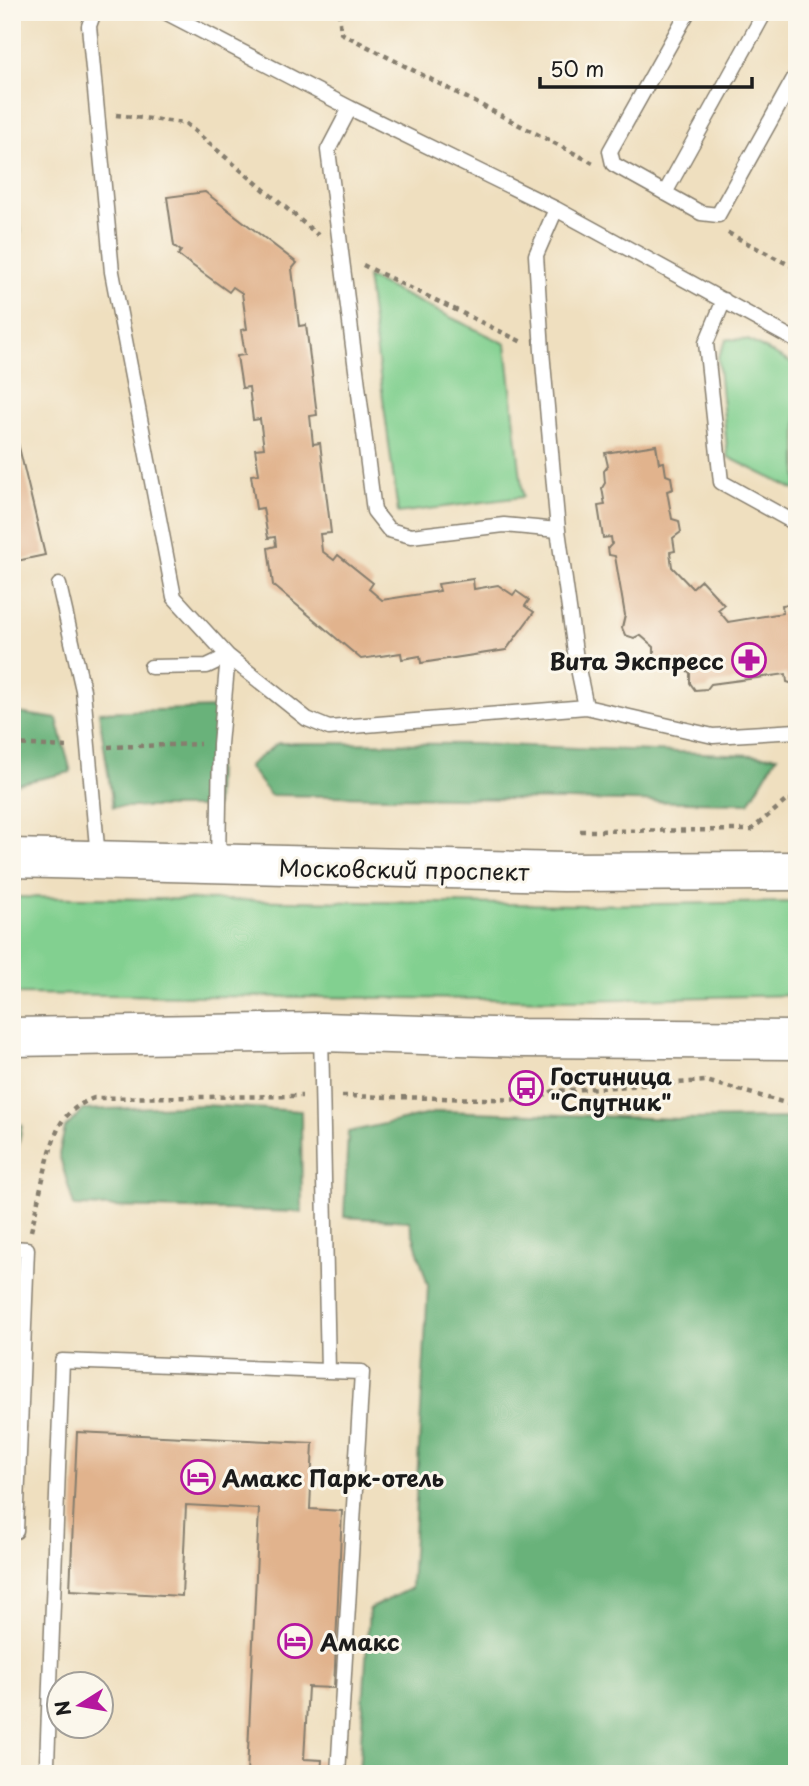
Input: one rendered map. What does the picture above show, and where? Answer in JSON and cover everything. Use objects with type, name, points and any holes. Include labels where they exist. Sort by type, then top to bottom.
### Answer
[{"type":"main road","name":"Московский проспект","points":[[22,854],[98,860],[218,864],[564,872],[797,871]]},
{"type":"main road","points":[[12,1037],[321,1032],[523,1038],[797,1040]]},
{"type":"lane","points":[[94,12],[89,26],[112,272],[174,597],[228,656],[307,719],[329,728],[586,707],[713,736],[797,731]]},
{"type":"lane","points":[[165,12],[350,108],[556,209],[797,341]]},
{"type":"lane","points":[[688,12],[610,151],[613,164],[701,214],[718,215],[797,73]]},
{"type":"lane","points":[[665,193],[765,12]]},
{"type":"lane","points":[[350,108],[328,150],[374,511],[389,530],[411,536],[504,525],[558,530]]},
{"type":"lane","points":[[556,209],[536,255],[547,426],[558,530],[576,659],[586,707]]},
{"type":"lane","points":[[724,299],[706,343],[721,482],[797,524]]},
{"type":"lane","points":[[59,584],[82,690],[98,860]]},
{"type":"lane","points":[[151,667],[207,666],[228,656]]},
{"type":"lane","points":[[218,864],[220,744],[228,656]]},
{"type":"lane","points":[[321,1032],[328,1371]]},
{"type":"lane","points":[[12,1531],[16,1531],[20,1248]]},
{"type":"lane","points":[[47,1764],[62,1361],[362,1372],[338,1774]]},
{"type":"path","points":[[340,12],[341,33],[600,167]]},
{"type":"path","points":[[723,230],[797,269]]},
{"type":"path","points":[[12,744],[89,748],[220,744]]},
{"type":"path","points":[[580,831],[751,830],[787,800],[797,800]]},
{"type":"path","points":[[20,1248],[61,1122],[78,1105],[94,1098],[321,1096],[535,1100],[553,1091],[706,1081],[797,1106]]},
{"type":"green space","points":[[12,177],[21,232],[12,245]]},
{"type":"green space","points":[[367,277],[506,344],[523,497],[398,513]]},
{"type":"green space","points":[[727,339],[748,340],[797,366],[797,491],[728,457],[718,357]]},
{"type":"green space","points":[[218,708],[216,807],[113,807],[99,712]]},
{"type":"green space","points":[[12,712],[57,719],[71,772],[12,785]]},
{"type":"green space","points":[[278,743],[474,744],[777,756],[749,803],[270,795],[248,766]]},
{"type":"green space","points":[[12,897],[582,905],[797,902],[797,995],[584,1000],[12,994]]},
{"type":"green space","points":[[204,1105],[301,1111],[302,1212],[74,1206],[59,1154],[65,1128],[83,1110]]},
{"type":"green space","points":[[443,1111],[679,1119],[797,1118],[797,1774],[359,1774],[369,1609],[411,1588],[428,1286],[409,1221],[344,1217],[348,1132]]},
{"type":"green space","points":[[12,1124],[22,1125],[12,1181]]},
{"type":"building","points":[[431,12],[448,12],[444,19]]},
{"type":"building","points":[[205,192],[297,263],[292,269],[299,326],[306,325],[317,415],[310,416],[313,444],[320,443],[331,533],[320,534],[322,551],[334,560],[338,555],[373,583],[369,589],[382,600],[440,591],[438,584],[473,579],[474,589],[498,585],[513,595],[516,591],[529,600],[525,606],[534,612],[506,650],[421,663],[420,656],[402,659],[401,653],[361,659],[273,585],[268,548],[276,546],[275,537],[268,538],[263,508],[256,509],[251,475],[259,474],[255,449],[264,448],[260,419],[253,420],[249,387],[242,388],[237,356],[245,355],[241,330],[247,329],[242,293],[233,287],[229,292],[178,255],[181,251],[174,246],[167,197]]},
{"type":"building","points":[[12,418],[45,555],[12,562]]},
{"type":"building","points":[[656,445],[659,463],[664,462],[666,475],[671,477],[673,489],[667,491],[672,519],[679,521],[681,532],[673,538],[675,551],[670,552],[672,567],[692,588],[701,580],[724,605],[718,610],[728,622],[783,613],[782,605],[797,603],[797,682],[787,682],[786,674],[711,684],[707,689],[695,690],[690,683],[690,673],[671,658],[662,662],[654,655],[654,647],[640,635],[634,638],[625,635],[622,628],[625,615],[615,556],[609,555],[611,537],[603,538],[598,506],[605,505],[602,488],[605,483],[604,471],[608,466],[605,453]]},
{"type":"building","name":"Амакс","points":[[77,1432],[313,1443],[310,1509],[342,1511],[334,1688],[308,1687],[304,1759],[322,1760],[321,1774],[247,1774],[259,1509],[186,1505],[182,1596],[70,1590]]},
{"type":"place","name":"Вита Экспресс","points":[[749,660]]},
{"type":"place","name":"Гостиница \"Спутник\"","points":[[526,1088]]},
{"type":"place","name":"Амакс Парк-отель","points":[[198,1477]]},
{"type":"place","name":"Амакс","points":[[295,1641]]}]
